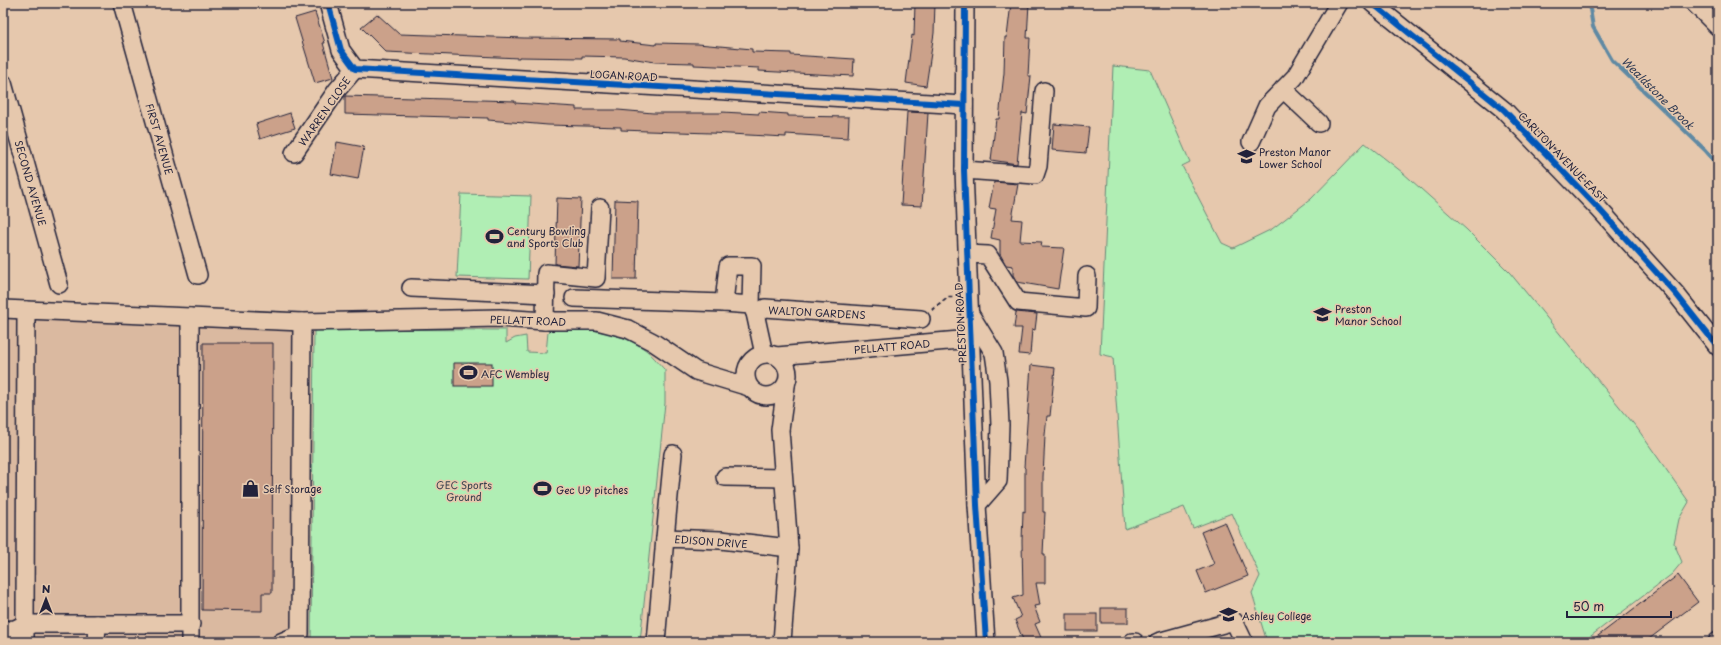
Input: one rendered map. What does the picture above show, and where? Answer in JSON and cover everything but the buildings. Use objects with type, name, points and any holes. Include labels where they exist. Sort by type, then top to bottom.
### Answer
[{"type":"street","name":"FIRST AVENUE","points":[[122,3],[198,275]]},
{"type":"street","points":[[328,3],[340,50],[354,69]]},
{"type":"street","name":"PRESTON ROAD","points":[[966,3],[964,170],[977,506],[986,642]]},
{"type":"street","points":[[1251,142],[1267,106],[1295,78],[1339,3]]},
{"type":"street","name":"CARLTON AVENUE EAST","points":[[1372,3],[1504,110],[1599,209],[1676,294],[1718,348]]},
{"type":"street","points":[[1694,3],[1718,27]]},
{"type":"street","name":"LOGAN ROAD","points":[[354,69],[964,105]]},
{"type":"street","name":"WARREN CLOSE","points":[[294,153],[337,90],[354,69]]},
{"type":"street","name":"SECOND AVENUE","points":[[3,83],[59,284]]},
{"type":"street","points":[[1283,89],[1319,123]]},
{"type":"street","points":[[964,170],[1036,174],[1038,166],[1044,91]]},
{"type":"street","points":[[545,321],[546,273],[596,278],[600,208]]},
{"type":"street","points":[[967,254],[988,255],[1018,302],[1086,308],[1087,276]]},
{"type":"street","points":[[574,298],[724,303],[753,309],[752,266],[728,266],[724,303]]},
{"type":"street","points":[[411,288],[546,294]]},
{"type":"street","name":"PRESTON ROAD","points":[[969,305],[994,353],[998,381],[1000,425],[998,481],[977,506]]},
{"type":"street","name":"WALTON GARDENS","points":[[770,355],[753,309],[765,308],[921,319]]},
{"type":"street","name":"PELLATT ROAD","points":[[3,309],[302,322],[334,320],[500,318],[545,321],[597,321],[628,328],[653,342],[696,371],[755,392]]},
{"type":"street","points":[[25,642],[26,310]]},
{"type":"street","points":[[190,317],[190,642]]},
{"type":"street","points":[[281,642],[300,634],[302,322]]},
{"type":"street","name":"PELLATT ROAD","points":[[709,375],[748,364],[755,357],[770,355],[813,354],[971,339]]},
{"type":"street","points":[[755,392],[774,395],[813,354]]},
{"type":"street","points":[[770,355],[786,365],[787,381],[780,430],[789,548],[782,642]]},
{"type":"street","points":[[748,364],[745,375],[780,430]]},
{"type":"street","points":[[665,538],[673,454]]},
{"type":"street","points":[[725,477],[784,478]]},
{"type":"street","name":"EDISON DRIVE","points":[[656,642],[665,538],[721,540],[789,548]]},
{"type":"street","points":[[1158,642],[1234,621],[1244,642]]},
{"type":"street","points":[[3,630],[15,629],[25,624],[191,624]]},
{"type":"street","points":[[96,642],[97,624]]},
{"type":"path","points":[[921,319],[948,297],[969,305]]},
{"type":"shaded area","points":[[3,299],[310,315],[310,642],[3,642]]},
{"type":"green space","name":"Preston Manor School","points":[[1113,66],[1150,70],[1190,162],[1182,166],[1222,243],[1233,248],[1272,229],[1311,199],[1365,143],[1402,172],[1467,230],[1510,273],[1637,428],[1689,502],[1679,519],[1674,543],[1682,562],[1672,574],[1583,642],[1267,642],[1252,593],[1260,576],[1232,513],[1193,528],[1184,507],[1125,529],[1113,357],[1100,354]]},
{"type":"green space","name":"Century Bowling and Sports Club","points":[[461,194],[531,196],[528,279],[457,277]]},
{"type":"green space","name":"GEC Sports Ground","points":[[552,328],[599,331],[621,337],[646,350],[665,370],[665,403],[640,642],[311,642],[314,329],[506,330],[506,343],[515,338],[526,336],[527,352],[546,353],[548,332]]},
{"type":"waterway","name":"Wealdstone Brook","points":[[1589,3],[1593,27],[1612,60],[1705,150],[1718,165]]},
{"type":"cycle path","points":[[328,3],[341,50],[355,69],[964,105]]},
{"type":"cycle path","points":[[965,3],[964,170],[977,505],[986,642]]},
{"type":"cycle path","points":[[1372,3],[1504,110],[1599,209],[1676,294],[1718,347]]},
{"type":"place","name":"Preston Manor Lower School","points":[[1246,157]]},
{"type":"place","name":"Century Bowling and Sports Club","points":[[494,236]]},
{"type":"place","name":"Preston Manor School","points":[[1322,314]]},
{"type":"place","name":"AFC Wembley","points":[[468,373]]},
{"type":"place","name":"Self Storage","points":[[250,488]]},
{"type":"place","name":"Gec U9 pitches","points":[[543,489]]},
{"type":"place","name":"Ashley College","points":[[1229,615]]}]
